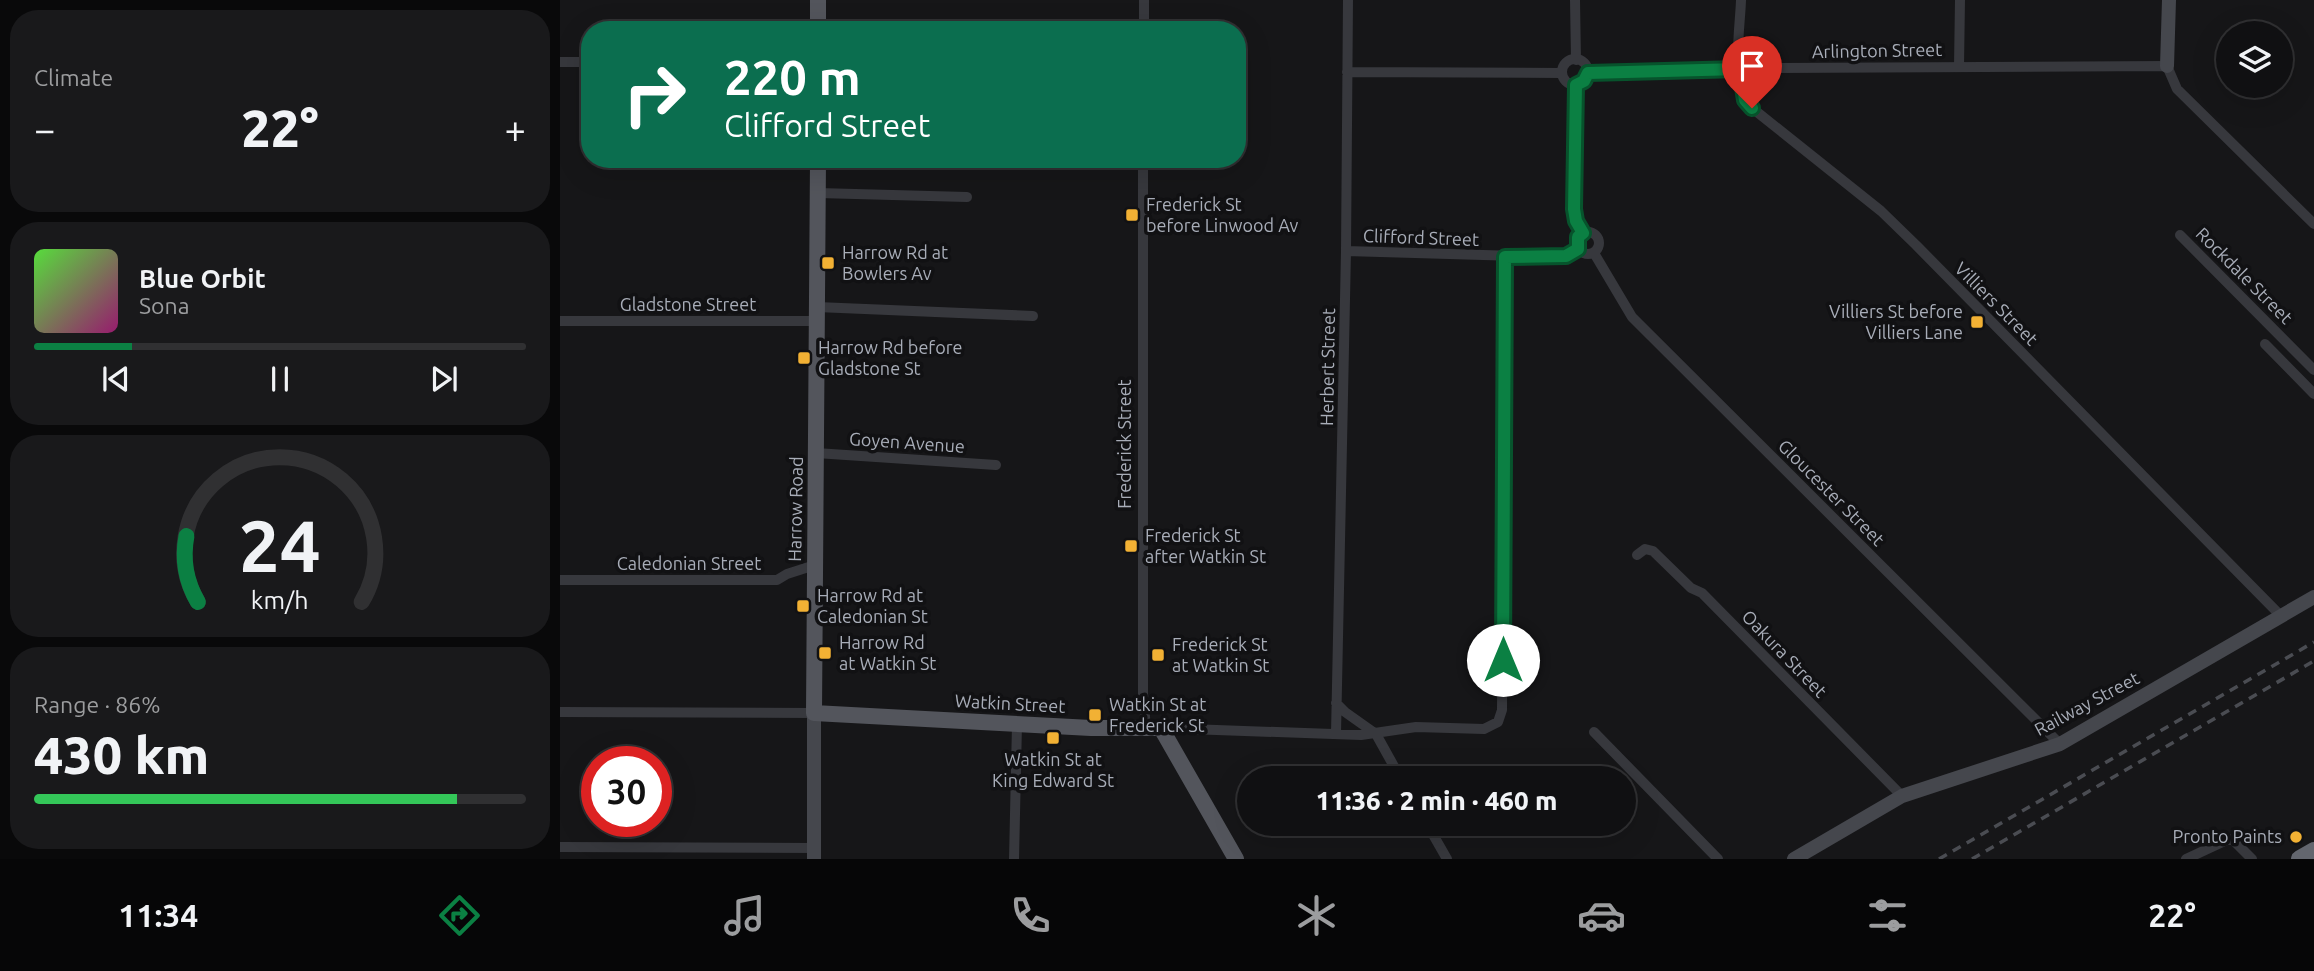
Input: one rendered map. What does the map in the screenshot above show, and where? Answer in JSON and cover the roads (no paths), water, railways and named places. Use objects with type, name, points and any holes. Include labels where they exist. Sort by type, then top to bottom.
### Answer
[{"type":"highway","points":[[2300,859],[2314,851]]},
{"type":"main road","points":[[818,0],[818,21]]},
{"type":"main road","name":"Harrow Road","points":[[814,713],[818,168]]},
{"type":"main road","name":"Watkin Street","points":[[814,713],[1153,728]]},
{"type":"main road","name":"Frederick Street","points":[[1153,728],[1236,859]]},
{"type":"street","points":[[1144,0],[1144,21]]},
{"type":"street","name":"Herbert Street","points":[[1336,734],[1346,251],[1348,0]]},
{"type":"street","points":[[1575,0],[1576,60]]},
{"type":"street","name":"Villiers Street","points":[[1741,0],[1740,69],[1745,100],[1752,108],[1881,211],[2281,616]]},
{"type":"street","points":[[1959,66],[1960,0]]},
{"type":"street","points":[[2169,0],[2167,66],[2177,89],[2314,224]]},
{"type":"street","points":[[1576,60],[1585,64],[1588,73],[1584,81],[1576,85],[1567,82],[1562,74],[1566,64],[1576,60]]},
{"type":"street","points":[[560,62],[581,62]]},
{"type":"street","name":"Arlington Street","points":[[1588,73],[1959,66],[2167,66]]},
{"type":"street","points":[[1347,72],[1562,74]]},
{"type":"street","points":[[1576,85],[1574,209],[1576,221],[1583,233]]},
{"type":"street","name":"Frederick Street","points":[[1143,168],[1143,694],[1153,728]]},
{"type":"street","points":[[818,192],[967,197]]},
{"type":"street","points":[[1583,233],[1592,233],[1598,238],[1599,247],[1594,253],[1588,255],[1578,249],[1578,237],[1583,233]]},
{"type":"street","name":"Rockdale Street","points":[[2180,235],[2314,370]]},
{"type":"street","name":"Clifford Street","points":[[1346,251],[1459,253],[1505,257],[1566,256],[1578,249]]},
{"type":"street","name":"Gloucester Street","points":[[1594,253],[1632,317],[2060,744]]},
{"type":"street","name":"Watkin Street","points":[[1153,728],[1376,734],[1416,727],[1484,729],[1498,722],[1502,710],[1505,257]]},
{"type":"street","name":"Gladstone Street","points":[[560,321],[817,314],[1033,316]]},
{"type":"street","name":"Rockdale Street","points":[[2265,344],[2314,394]]},
{"type":"street","name":"Goyen Avenue","points":[[816,453],[996,465]]},
{"type":"street","name":"Oakura Street","points":[[1637,555],[1645,549],[1653,551],[1691,588],[1702,593],[1902,796]]},
{"type":"street","name":"Caledonian Street","points":[[560,580],[777,580],[814,565]]},
{"type":"street","name":"Railway Street","points":[[1794,859],[1902,796],[2060,744],[2314,597]]},
{"type":"street","points":[[1336,702],[1345,712],[1376,734],[1394,766]]},
{"type":"street","name":"Watkin Street","points":[[560,712],[814,713]]},
{"type":"street","name":"Harrow Road","points":[[814,713],[814,853]]},
{"type":"street","points":[[1014,859],[1017,724]]},
{"type":"street","points":[[1594,732],[1718,859]]},
{"type":"street","points":[[1434,836],[1447,859]]},
{"type":"street","points":[[2186,859],[2229,839],[2252,859]]},
{"type":"street","points":[[560,847],[814,853]]},
{"type":"railway","points":[[1939,859],[2314,642]]},
{"type":"railway","points":[[1972,859],[2314,661]]},
{"type":"place","name":"Frederick St before Linwood Av","points":[[1132,215]]},
{"type":"place","name":"Harrow Rd at Bowlers Av","points":[[828,263]]},
{"type":"place","name":"Villiers St before Villiers Lane","points":[[1977,322]]},
{"type":"place","name":"Harrow Rd before Gladstone St","points":[[804,358]]},
{"type":"place","name":"Frederick St after Watkin St","points":[[1131,546]]},
{"type":"place","name":"Harrow Rd at Caledonian St","points":[[803,606]]},
{"type":"place","name":"Harrow Rd at Watkin St","points":[[825,653]]},
{"type":"place","name":"Frederick St at Watkin St","points":[[1158,655]]},
{"type":"place","name":"Watkin St at Frederick St","points":[[1095,715]]},
{"type":"place","name":"Watkin St at King Edward St","points":[[1053,738]]},
{"type":"place","name":"Pronto Paints","points":[[2296,837]]}]
